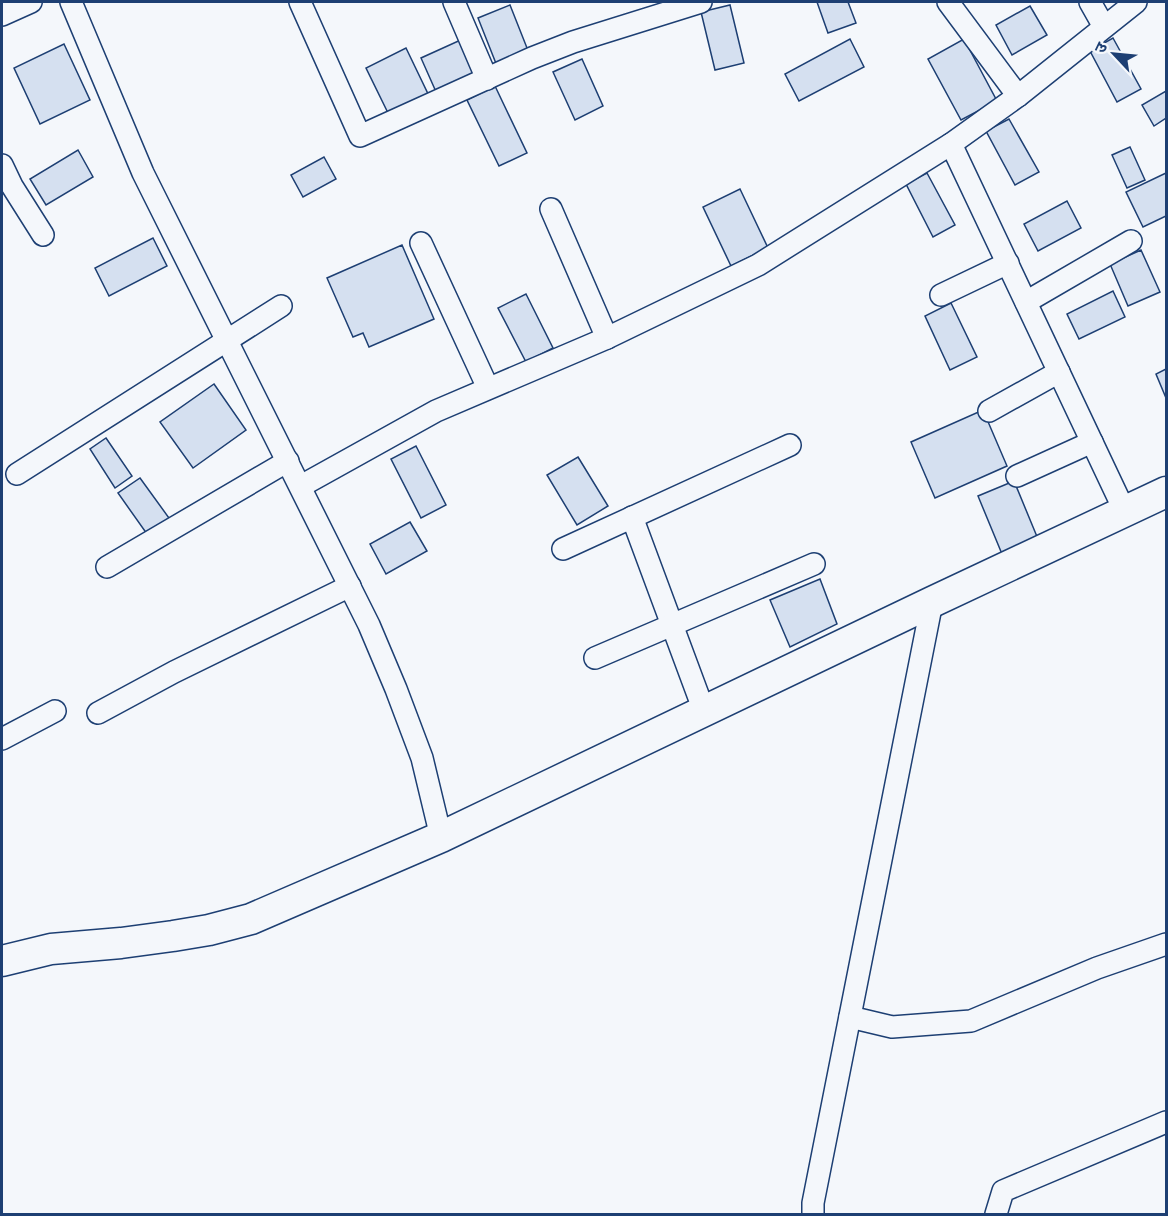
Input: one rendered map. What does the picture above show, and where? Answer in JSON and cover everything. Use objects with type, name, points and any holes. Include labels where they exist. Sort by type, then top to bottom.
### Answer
[{"type":"street","points":[[2,15],[32,2]]},
{"type":"street","points":[[71,2],[143,172],[369,625],[422,758],[441,837]]},
{"type":"street","points":[[300,2],[360,136],[573,42],[701,2]]},
{"type":"street","points":[[454,2],[487,79]]},
{"type":"street","points":[[948,2],[1018,96]]},
{"type":"street","points":[[1090,2],[1103,26]]},
{"type":"street","points":[[301,486],[401,429],[488,388],[607,338],[758,265],[951,144],[1018,96],[1136,2]]},
{"type":"street","points":[[951,144],[1125,512]]},
{"type":"street","points":[[2,165],[7,189],[43,235]]},
{"type":"street","points":[[551,209],[607,338]]},
{"type":"street","points":[[1026,302],[1131,242]]},
{"type":"street","points":[[421,243],[488,388]]},
{"type":"street","points":[[941,295],[1008,264]]},
{"type":"street","points":[[17,474],[281,306]]},
{"type":"street","points":[[989,411],[1059,372]]},
{"type":"street","points":[[1017,476],[1092,442]]},
{"type":"street","points":[[563,549],[790,445]]},
{"type":"street","points":[[107,567],[288,461]]},
{"type":"street","points":[[2,961],[51,949],[121,943],[209,930],[251,919],[441,837],[1167,492]]},
{"type":"street","points":[[632,518],[704,711]]},
{"type":"street","points":[[595,658],[814,564]]},
{"type":"street","points":[[98,713],[174,672],[350,586]]},
{"type":"street","points":[[813,1215],[813,1203],[932,602]]},
{"type":"street","points":[[2,739],[55,711]]},
{"type":"street","points":[[850,1017],[892,1027],[971,1021],[1097,968],[1167,944]]},
{"type":"street","points":[[996,1215],[1003,1191],[1167,1122]]},
{"type":"building","points":[[817,2],[848,2],[856,23],[828,33]]},
{"type":"building","points":[[510,5],[529,53],[497,66],[478,18]]},
{"type":"building","points":[[730,5],[744,63],[715,70],[701,12]]},
{"type":"building","points":[[1030,6],[1047,35],[1012,55],[996,25]]},
{"type":"building","points":[[465,38],[481,74],[437,94],[421,58]]},
{"type":"building","points":[[1113,38],[1141,89],[1117,102],[1090,51]]},
{"type":"building","points":[[850,39],[864,67],[799,101],[785,74]]},
{"type":"building","points":[[964,39],[997,101],[961,120],[928,59]]},
{"type":"building","points":[[64,44],[90,100],[40,124],[14,68]]},
{"type":"building","points":[[406,48],[430,98],[390,117],[366,68]]},
{"type":"building","points":[[582,59],[603,106],[575,120],[553,72]]},
{"type":"building","points":[[495,86],[527,153],[499,166],[467,100]]},
{"type":"building","points":[[1166,91],[1166,118],[1154,126],[1142,105]]},
{"type":"building","points":[[1009,119],[1039,172],[1015,185],[986,131]]},
{"type":"building","points":[[1130,147],[1145,180],[1127,188],[1112,155]]},
{"type":"building","points":[[78,150],[93,177],[46,205],[30,179]]},
{"type":"building","points":[[324,157],[336,179],[303,197],[291,175]]},
{"type":"building","points":[[927,173],[955,225],[933,237],[906,184]]},
{"type":"building","points":[[1166,173],[1166,216],[1143,227],[1126,192]]},
{"type":"building","points":[[740,189],[768,248],[731,266],[703,207]]},
{"type":"building","points":[[1067,201],[1081,228],[1038,251],[1024,224]]},
{"type":"building","points":[[153,238],[167,266],[109,296],[95,268]]},
{"type":"building","points":[[402,245],[434,319],[369,347],[363,333],[353,337],[327,278]]},
{"type":"building","points":[[1141,250],[1160,292],[1128,306],[1110,264]]},
{"type":"building","points":[[1113,291],[1125,317],[1079,339],[1067,314]]},
{"type":"building","points":[[526,294],[553,348],[526,362],[498,308]]},
{"type":"building","points":[[951,303],[977,357],[950,370],[925,316]]},
{"type":"building","points":[[1166,369],[1166,398],[1156,374]]},
{"type":"building","points":[[214,384],[246,430],[193,468],[160,422]]},
{"type":"building","points":[[983,410],[1007,466],[935,498],[911,442]]},
{"type":"building","points":[[106,438],[132,476],[115,488],[90,449]]},
{"type":"building","points":[[416,446],[446,505],[421,518],[391,459]]},
{"type":"building","points":[[578,457],[608,506],[577,525],[547,475]]},
{"type":"building","points":[[140,478],[169,518],[147,534],[118,493]]},
{"type":"building","points":[[1014,481],[1038,539],[1002,554],[978,496]]},
{"type":"building","points":[[410,522],[427,551],[386,574],[370,544]]},
{"type":"building","points":[[820,579],[837,624],[790,647],[770,600]]}]
